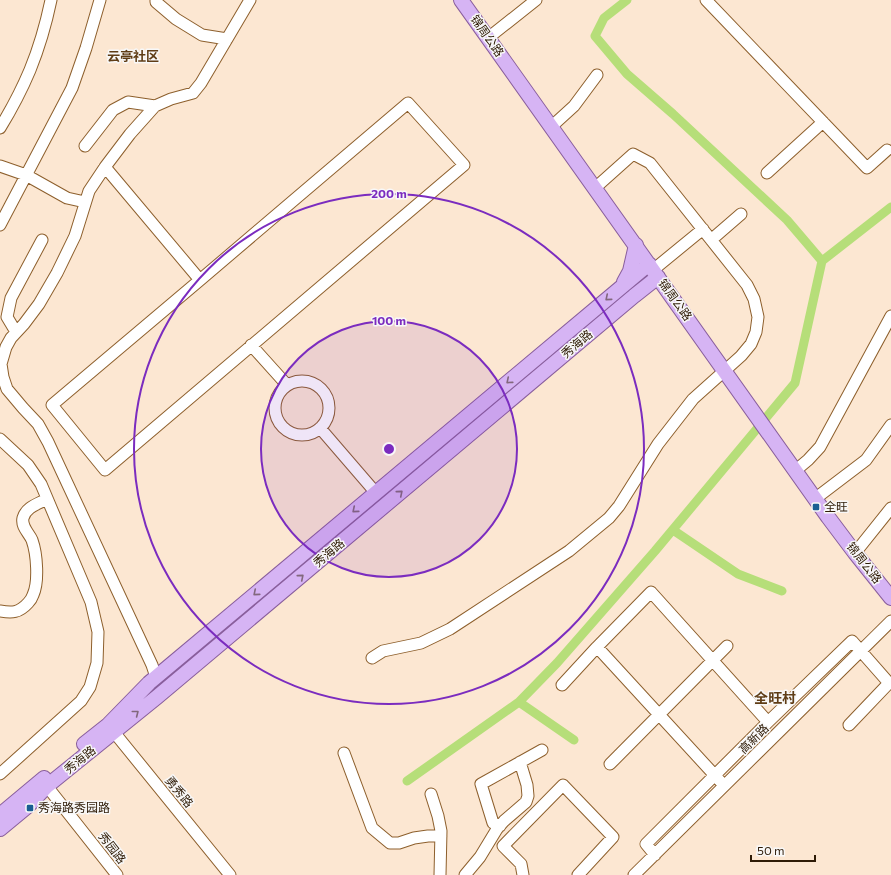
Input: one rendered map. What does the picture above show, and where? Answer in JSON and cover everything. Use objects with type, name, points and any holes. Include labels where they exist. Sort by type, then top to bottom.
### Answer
[{"type":"main road","name":"锦周公路","points":[[461,0],[816,498],[891,598]]},
{"type":"main road","points":[[622,287],[630,271],[636,245]]},
{"type":"main road","name":"秀海路","points":[[111,729],[156,677],[622,287],[654,270]]},
{"type":"main road","name":"秀海路","points":[[4,813],[111,729],[132,716],[157,697],[634,296],[654,270]]},
{"type":"main road","points":[[634,296],[654,292],[670,293]]},
{"type":"main road","name":"秀海路","points":[[0,829],[28,805],[44,783]]},
{"type":"street","points":[[0,128],[30,71],[46,22],[51,0]]},
{"type":"street","points":[[0,226],[72,88],[86,48],[100,0]]},
{"type":"street","points":[[156,0],[156,2],[176,19],[202,35],[227,38]]},
{"type":"street","points":[[156,677],[152,665],[48,442],[38,424],[7,389],[1,364],[6,347],[11,338],[39,304],[57,273],[74,236],[89,191],[104,167],[130,134],[155,106],[171,99],[193,94],[250,0]]},
{"type":"street","points":[[488,38],[536,0]]},
{"type":"street","points":[[706,0],[867,168],[887,150]]},
{"type":"street","points":[[551,127],[574,106],[597,75]]},
{"type":"street","points":[[85,146],[113,110],[128,102],[155,106]]},
{"type":"street","points":[[408,103],[464,165],[105,470],[52,405],[200,280],[408,103]]},
{"type":"street","points":[[767,173],[823,122]]},
{"type":"street","points":[[372,658],[383,651],[422,643],[450,629],[569,551],[609,518],[619,506],[658,444],[693,399],[741,356],[751,344],[756,332],[758,317],[754,299],[747,285],[650,163],[633,154],[595,188]]},
{"type":"street","points":[[0,166],[26,175],[67,198],[85,202]]},
{"type":"street","points":[[104,167],[200,280]]},
{"type":"street","points":[[711,240],[741,214]]},
{"type":"street","points":[[654,270],[703,229]]},
{"type":"street","points":[[16,332],[7,317],[11,298],[42,240]]},
{"type":"street","points":[[796,470],[820,447],[891,316]]},
{"type":"street","points":[[251,345],[287,385]]},
{"type":"street","points":[[296,381],[304,381],[313,383],[321,388],[326,395],[329,404],[329,413],[326,421],[320,428],[312,433],[304,435],[287,431],[280,424],[276,417],[276,399],[280,391],[287,385],[296,381]]},
{"type":"street","points":[[816,498],[866,460],[891,425]]},
{"type":"street","points":[[320,428],[376,493]]},
{"type":"street","points":[[0,439],[28,465],[40,484],[91,602],[98,632],[97,663],[90,687],[81,701],[0,774]]},
{"type":"street","points":[[404,469],[415,481]]},
{"type":"street","points":[[0,611],[11,613],[24,607],[33,596],[37,579],[36,559],[32,540],[24,528],[23,518],[27,510],[47,499]]},
{"type":"street","points":[[855,552],[891,508]]},
{"type":"street","points":[[562,685],[651,592],[768,722]]},
{"type":"street","name":"高新路","points":[[634,875],[891,621]]},
{"type":"street","points":[[655,855],[646,844],[768,722],[852,641],[889,683],[850,724]]},
{"type":"street","points":[[610,764],[727,646]]},
{"type":"street","points":[[597,647],[725,786]]},
{"type":"street","name":"勇秀路","points":[[111,729],[230,875]]},
{"type":"street","points":[[500,826],[493,823],[481,784],[542,750]]},
{"type":"street","points":[[344,753],[372,828],[390,843],[399,843],[414,838],[428,836],[441,836]]},
{"type":"street","points":[[465,875],[480,857],[497,829],[526,802],[528,796],[527,785],[520,762]]},
{"type":"street","name":"秀园路","points":[[44,783],[117,875]]},
{"type":"street","points":[[523,875],[521,864],[503,846],[563,785],[613,837],[578,875]]},
{"type":"street","points":[[431,794],[441,831],[440,875]]},
{"type":"waterway","points":[[627,0],[604,18],[595,36],[627,74],[673,114],[787,220],[822,261]]},
{"type":"waterway","points":[[407,781],[519,702],[557,663],[655,551],[795,383],[822,261],[891,207]]},
{"type":"waterway","points":[[673,530],[738,574],[782,591]]},
{"type":"waterway","points":[[519,702],[574,740]]},
{"type":"place","name":"全旺","points":[[816,507]]},
{"type":"place","name":"秀海路秀园路","points":[[30,808]]},
{"type":"district","name":"云亭社区","points":[[133,56]]},
{"type":"district","name":"全旺村","points":[[775,698]]}]
